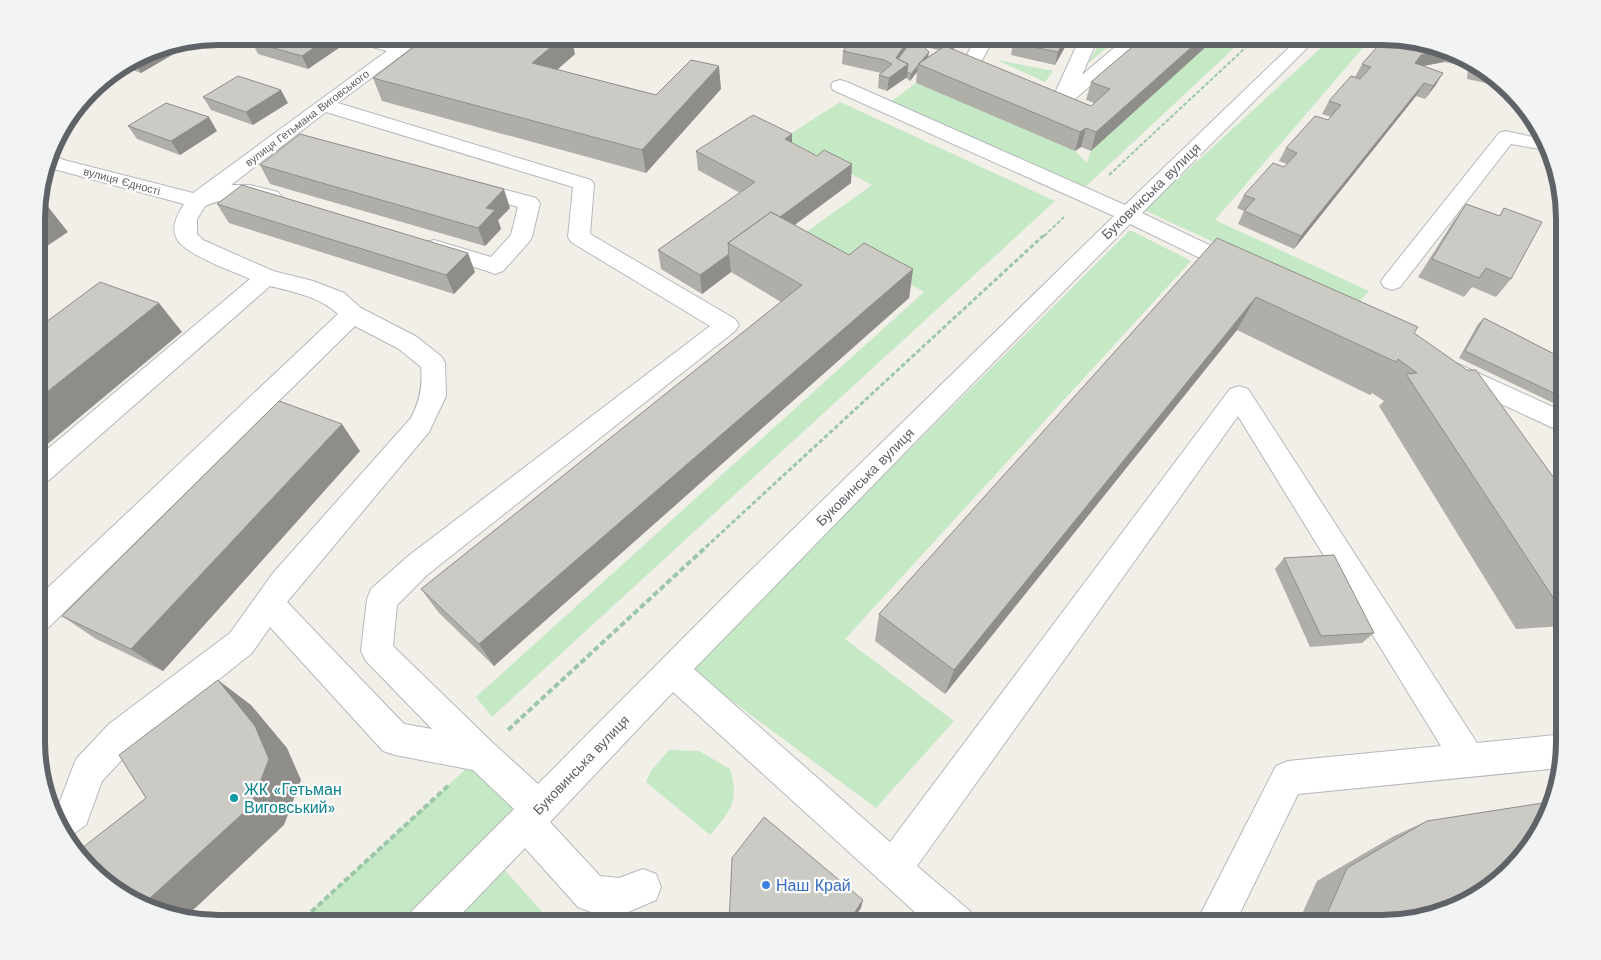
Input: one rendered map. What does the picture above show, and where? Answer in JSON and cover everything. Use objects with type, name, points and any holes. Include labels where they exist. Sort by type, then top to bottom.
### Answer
[{"type":"street","points":[[386,45],[401,49]]},
{"type":"street","name":"вулиця Гетьмана Виговського","points":[[197,201],[323,105],[407,45]]},
{"type":"street","points":[[981,45],[970,66],[1060,102]]},
{"type":"street","points":[[1060,102],[1086,45]]},
{"type":"street","points":[[1060,102],[1128,45]]},
{"type":"street","name":"Буковинська вулиця","points":[[434,915],[672,670],[1126,214],[1302,45]]},
{"type":"street","points":[[840,86],[1087,196],[1260,278]]},
{"type":"street","points":[[323,105],[584,184],[579,237],[727,325],[417,566],[382,599],[377,651],[482,755],[532,816],[591,894],[620,897],[643,887]]},
{"type":"street","points":[[1392,282],[1506,137],[1539,144]]},
{"type":"street","name":"вулиця Єдності","points":[[54,162],[197,201]]},
{"type":"street","points":[[411,240],[495,266],[521,237],[529,203],[455,182]]},
{"type":"street","points":[[64,821],[74,813],[88,770],[121,736],[242,643],[284,582],[420,425],[434,400],[435,380],[433,364],[408,343],[352,314],[336,299],[305,287],[266,277],[195,245],[186,236],[186,219],[197,201],[228,190],[253,192],[290,203]]},
{"type":"street","points":[[45,467],[266,277]]},
{"type":"street","points":[[45,610],[352,314]]},
{"type":"street","points":[[1439,364],[1556,420]]},
{"type":"street","points":[[893,870],[1239,396],[1469,760]]},
{"type":"street","points":[[269,604],[395,739],[482,755]]},
{"type":"street","points":[[672,670],[893,870],[946,915]]},
{"type":"street","points":[[1219,915],[1288,778],[1556,752]]},
{"type":"path","points":[[308,915],[1248,45]]},
{"type":"green space","points":[[1099,45],[1110,45],[1088,63]]},
{"type":"green space","points":[[1208,45],[1237,45],[1084,188],[889,103],[916,83],[1075,151],[1087,163],[1091,150]]},
{"type":"green space","points":[[1324,45],[1365,45],[1215,220],[1369,291],[1355,307],[1144,210]]},
{"type":"green space","points":[[997,60],[1053,71],[1045,82]]},
{"type":"green space","points":[[840,102],[1055,201],[492,717],[476,697],[924,292],[854,254],[842,264],[795,240],[872,185],[784,138]]},
{"type":"green space","points":[[1130,230],[1191,261],[845,639],[954,721],[876,808],[689,669]]},
{"type":"green space","points":[[669,750],[699,751],[730,769],[734,789],[731,805],[728,812],[710,835],[646,782],[651,771]]},
{"type":"green space","points":[[481,755],[539,808],[493,857],[545,915],[308,915]]},
{"type":"building","points":[[263,45],[318,45],[302,56]]},
{"type":"building","points":[[416,45],[553,45],[532,63],[656,95],[691,60],[719,66],[642,150],[373,78]]},
{"type":"building","points":[[848,45],[905,45],[896,58],[908,64],[889,78],[879,75],[892,64],[884,60],[843,51]]},
{"type":"building","points":[[908,45],[923,46],[929,52],[911,74],[907,72],[908,64],[898,59]]},
{"type":"building","points":[[1023,45],[1062,45],[1058,52]]},
{"type":"building","points":[[1134,45],[1194,45],[1096,132],[1086,128],[1080,132],[918,64],[945,46],[1091,106],[1110,89],[1091,82]]},
{"type":"building","points":[[1379,45],[1405,46],[1432,52],[1421,55],[1415,63],[1443,73],[1433,86],[1424,83],[1301,236],[1244,211],[1255,199],[1244,195],[1273,163],[1284,167],[1297,153],[1286,148],[1315,116],[1328,120],[1341,105],[1329,101],[1351,76],[1360,79],[1371,67],[1362,64]]},
{"type":"building","points":[[238,76],[281,90],[246,112],[203,97]]},
{"type":"building","points":[[166,103],[209,117],[171,141],[128,126]]},
{"type":"building","points":[[753,115],[792,134],[785,139],[817,156],[824,150],[852,164],[780,217],[771,212],[728,243],[729,254],[700,275],[658,250],[755,182],[696,151]]},
{"type":"building","points":[[300,134],[504,189],[486,208],[495,210],[478,228],[260,165]]},
{"type":"building","points":[[242,185],[468,253],[446,275],[217,204]]},
{"type":"building","points":[[1466,204],[1500,216],[1504,208],[1542,222],[1511,279],[1486,268],[1479,278],[1432,259]]},
{"type":"building","points":[[771,212],[849,255],[864,243],[913,269],[479,644],[421,589],[802,285],[728,243]]},
{"type":"building","points":[[1217,238],[1418,327],[1414,333],[1467,370],[1476,370],[1556,481],[1556,602],[1406,374],[1417,373],[1398,359],[1396,362],[1256,297],[954,670],[879,614]]},
{"type":"building","points":[[100,282],[159,303],[45,393],[45,323]]},
{"type":"building","points":[[1484,318],[1556,355],[1556,394],[1465,351]]},
{"type":"building","points":[[279,401],[342,424],[131,649],[62,616]]},
{"type":"building","points":[[1334,555],[1374,633],[1321,636],[1284,558]]},
{"type":"building","points":[[218,680],[255,726],[269,759],[251,806],[149,899],[150,901],[113,879],[82,848],[146,798],[119,755]]},
{"type":"building","points":[[1545,803],[1533,828],[1513,856],[1479,886],[1459,897],[1438,906],[1416,912],[1393,915],[1326,915],[1347,868],[1427,821]]},
{"type":"building","points":[[764,817],[863,900],[853,915],[729,915],[732,858]]},
{"type":"place","name":"ЖК «Гетьман Виговський»","points":[[234,798]]},
{"type":"place","name":"Наш Край","points":[[766,885]]}]
